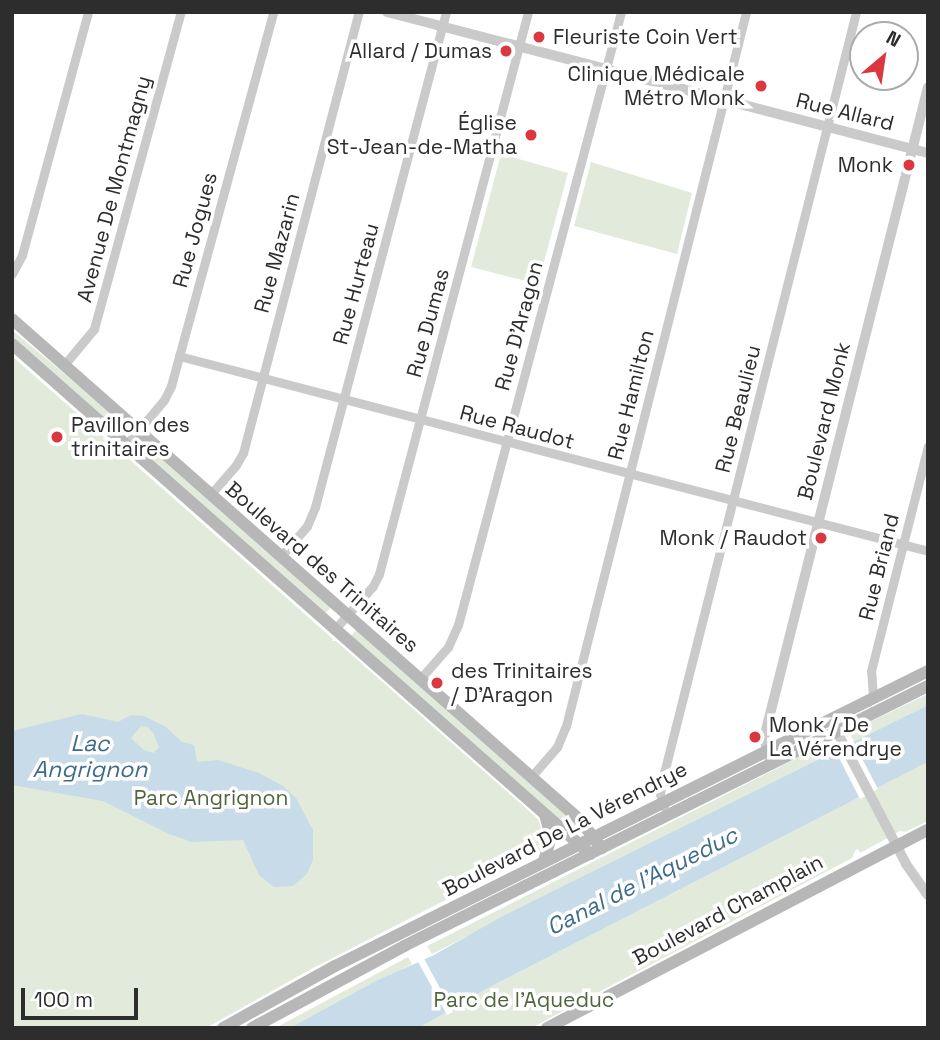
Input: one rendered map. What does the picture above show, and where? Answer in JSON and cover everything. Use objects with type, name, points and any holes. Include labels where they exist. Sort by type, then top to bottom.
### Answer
[{"type":"main road","name":"Boulevard des Trinitaires","points":[[12,319],[595,835],[596,851],[579,844],[12,344]]},
{"type":"main road","name":"Boulevard De La Vérendrye","points":[[223,1028],[319,974],[873,696],[928,671]]},
{"type":"main road","name":"Boulevard De La Vérendrye","points":[[252,1028],[350,974],[928,686]]},
{"type":"main road","points":[[543,812],[551,837],[544,861]]},
{"type":"main road","name":"Boulevard Champlain","points":[[547,1028],[928,830]]},
{"type":"street","points":[[12,274],[23,255],[88,12]]},
{"type":"street","name":"Avenue De Montmagny","points":[[64,365],[94,329],[181,12]]},
{"type":"street","name":"Rue Jogues","points":[[126,445],[169,393],[273,12]]},
{"type":"street","name":"Rue Mazarin","points":[[211,494],[240,459],[359,12]]},
{"type":"street","name":"Rue Allard","points":[[387,12],[928,153]]},
{"type":"street","name":"Rue Hurteau","points":[[281,556],[303,531],[313,514],[446,12]]},
{"type":"street","name":"Rue Dumas","points":[[335,629],[379,574],[528,12]]},
{"type":"street","name":"Rue D'Aragon","points":[[420,679],[448,647],[455,634],[621,12]]},
{"type":"street","name":"Rue Hamilton","points":[[531,777],[557,747],[566,726],[746,12]]},
{"type":"street","name":"Rue Beaulieu","points":[[662,802],[662,781],[856,12]]},
{"type":"street","name":"Boulevard Monk","points":[[765,750],[764,738],[928,87]]},
{"type":"street","name":"Rue Raudot","points":[[179,356],[928,551]]},
{"type":"street","name":"Rue Briand","points":[[873,696],[871,671],[928,446]]},
{"type":"street","points":[[830,718],[896,845],[928,895]]},
{"type":"street","points":[[765,750],[772,763]]},
{"type":"street","points":[[662,802],[668,815]]},
{"type":"green space","points":[[501,154],[568,173],[538,284],[471,267]]},
{"type":"green space","points":[[591,162],[692,193],[677,254],[574,226]]},
{"type":"green space","points":[[12,330],[122,422],[116,430],[12,339]]},
{"type":"green space","name":"Parc Angrignon","points":[[12,356],[333,639],[332,641],[336,641],[538,819],[545,838],[539,852],[313,968],[206,1028],[12,1028]]},
{"type":"green space","points":[[148,444],[332,606],[325,614],[141,453]]},
{"type":"green space","points":[[357,629],[579,824],[572,832],[350,637]]},
{"type":"green space","points":[[928,694],[928,705],[854,742],[851,735],[861,726]]},
{"type":"green space","points":[[827,743],[835,751],[432,954],[427,946]]},
{"type":"green space","name":"Parc de l'Aqueduc","points":[[928,762],[928,821],[905,832],[900,831],[860,853],[858,849],[852,858],[531,1028],[419,1028],[486,989]]},
{"type":"green space","points":[[408,957],[412,964],[290,1028],[275,1028]]},
{"type":"water","name":"Canal de l'Aqueduc","points":[[928,705],[928,762],[486,989],[419,1028],[290,1028],[376,981],[432,956],[503,916]]},
{"type":"water","name":"Lac Angrignon","points":[[82,714],[118,722],[131,715],[144,716],[166,727],[182,742],[194,745],[197,762],[218,760],[259,773],[283,786],[296,798],[313,830],[313,860],[307,874],[293,886],[274,887],[259,875],[243,840],[192,842],[169,834],[103,801],[12,785],[12,731]],"holes":[[[141,726],[148,727],[159,747],[154,753],[144,750],[131,738]]]},
{"type":"pier","points":[[853,741],[878,789],[860,799],[835,750]]},
{"type":"pier","points":[[422,955],[453,1012],[447,1015],[416,958]]},
{"type":"place","name":"Fleuriste Coin Vert","points":[[539,37]]},
{"type":"place","name":"Allard / Dumas","points":[[506,51]]},
{"type":"place","name":"Clinique Médicale Métro Monk","points":[[761,86]]},
{"type":"place","name":"Église St-Jean-de-Matha","points":[[531,135]]},
{"type":"place","name":"Monk","points":[[909,165]]},
{"type":"place","name":"Pavillon des trinitaires","points":[[57,437]]},
{"type":"place","name":"Monk / Raudot","points":[[821,538]]},
{"type":"place","name":"des Trinitaires / D'Aragon","points":[[437,683]]},
{"type":"place","name":"Monk / De La Vérendrye","points":[[755,737]]}]
